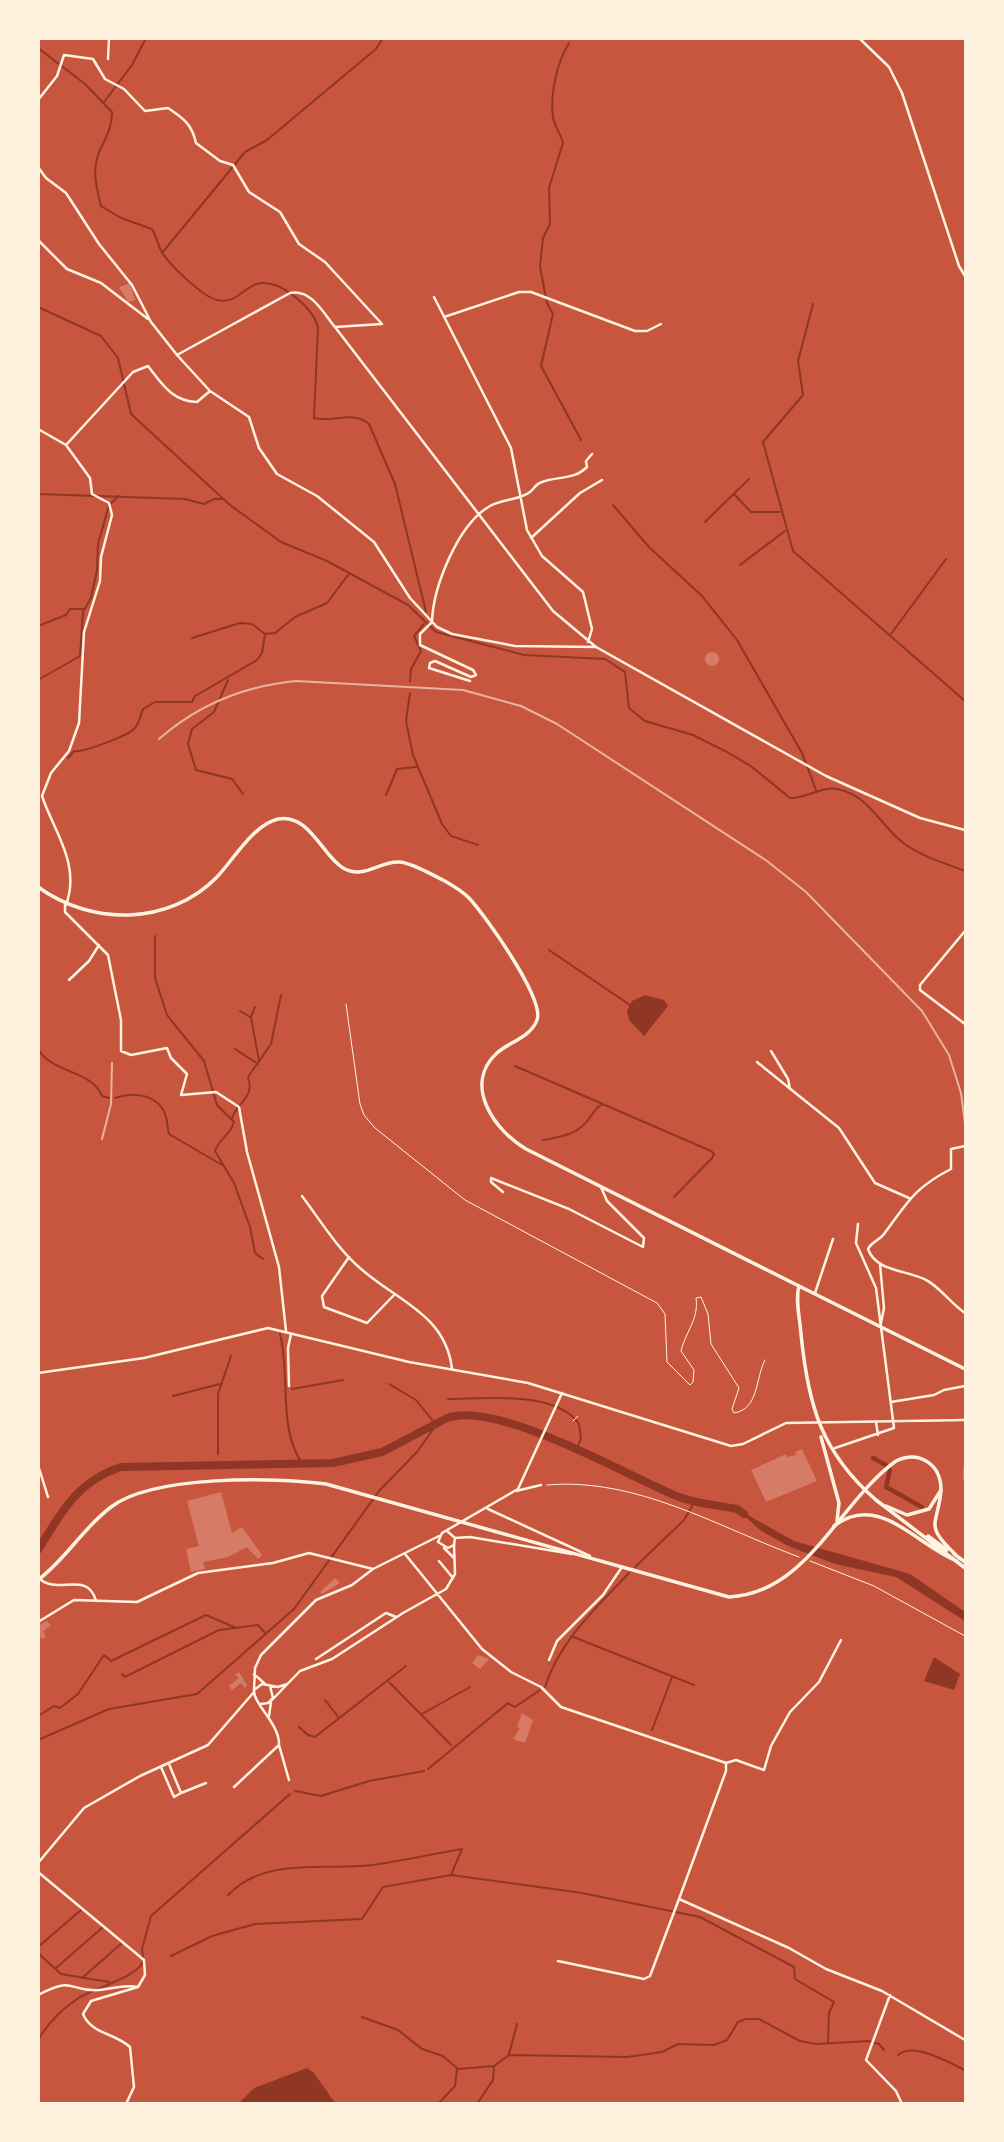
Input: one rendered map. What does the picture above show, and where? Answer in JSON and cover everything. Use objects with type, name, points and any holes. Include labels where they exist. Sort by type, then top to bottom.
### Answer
[{"type":"main road","points":[[38,887],[66,905],[88,912],[114,915],[148,912],[176,905],[206,887],[258,832],[279,819],[292,820],[303,826],[346,869],[362,873],[400,862],[442,880],[475,905],[537,1002],[535,1025],[499,1051],[487,1066],[483,1092],[491,1117],[519,1145],[965,1369]]},
{"type":"main road","points":[[799,1286],[803,1356],[813,1406],[840,1506],[834,1526]]},
{"type":"main road","points":[[819,1427],[837,1459],[876,1500],[965,1568]]},
{"type":"main road","points":[[39,1579],[107,1510],[126,1497],[156,1487],[299,1482],[361,1492],[729,1597],[767,1589],[796,1567],[887,1469],[900,1459],[917,1457],[931,1463],[939,1474],[942,1490],[934,1527],[940,1539],[956,1555]]},
{"type":"main road","points":[[876,1500],[902,1513],[917,1514],[932,1507],[942,1490]]},
{"type":"main road","points":[[834,1526],[853,1514],[872,1514],[957,1561]]},
{"type":"main road","points":[[914,1528],[965,1562]]},
{"type":"street","points":[[108,59],[109,38]]},
{"type":"street","points":[[859,38],[889,67],[902,93],[959,266],[965,276]]},
{"type":"street","points":[[38,100],[57,76],[64,55],[89,57],[97,63],[105,79],[124,89],[145,111],[168,108],[190,124],[196,143],[233,165],[249,191],[280,212],[299,244],[325,262],[335,276],[379,317],[382,324],[335,327]]},
{"type":"street","points":[[38,167],[40,175],[69,198],[99,244],[132,285],[151,322],[177,355],[210,391],[249,417],[259,449],[277,474],[317,496],[376,544],[410,598],[432,622],[452,634],[515,646],[587,649],[596,647]]},
{"type":"street","points":[[38,240],[66,268],[101,283],[151,322]]},
{"type":"street","points":[[444,317],[519,292],[531,292],[635,331],[647,331],[661,324]]},
{"type":"street","points":[[177,355],[290,293],[306,294],[335,327],[553,611],[588,642],[826,776],[920,818],[965,830]]},
{"type":"street","points":[[434,297],[511,448],[524,522],[531,538],[542,556],[583,592],[592,629],[588,642]]},
{"type":"street","points":[[66,445],[133,372],[148,366],[167,391],[184,401],[197,402],[210,391]]},
{"type":"street","points":[[38,429],[66,445],[90,478],[92,494],[109,503],[112,515],[101,557],[100,581],[84,632],[79,723],[69,751],[51,773],[42,796],[60,831],[70,873],[67,916],[99,945],[110,963],[121,1020],[121,1051],[131,1055],[167,1048],[171,1058],[187,1074],[181,1095],[216,1092],[240,1107],[247,1152],[279,1267],[286,1331]]},
{"type":"street","points":[[432,622],[432,600],[439,581],[471,520],[504,498],[521,495],[540,482],[579,474],[587,467],[586,461],[592,454]]},
{"type":"street","points":[[531,538],[580,493],[601,480]]},
{"type":"street","points":[[432,622],[424,628],[419,637],[422,646],[473,670],[476,675],[471,677],[435,662],[430,663],[429,668],[470,681]]},
{"type":"street","points":[[965,932],[920,985],[920,990],[965,1024]]},
{"type":"street","points":[[69,980],[89,961],[99,945]]},
{"type":"street","points":[[771,1051],[790,1088]]},
{"type":"street","points":[[757,1062],[846,1135],[875,1183],[909,1198]]},
{"type":"street","points":[[963,1147],[951,1149],[951,1169],[932,1178],[909,1198],[882,1237],[869,1247],[870,1254],[880,1264],[928,1280],[946,1299],[965,1313]]},
{"type":"street","points":[[503,1192],[491,1182],[491,1178],[569,1209],[642,1247],[645,1239],[607,1201],[601,1187]]},
{"type":"street","points":[[302,1196],[362,1270],[418,1309],[435,1327],[448,1348],[452,1369]]},
{"type":"street","points":[[835,1448],[892,1430],[893,1421],[874,1280],[856,1243],[858,1224]]},
{"type":"street","points":[[815,1293],[833,1239]]},
{"type":"street","points":[[349,1257],[322,1296],[324,1307],[367,1323],[396,1293]]},
{"type":"street","points":[[880,1264],[884,1308],[880,1325]]},
{"type":"street","points":[[38,1373],[153,1357],[261,1329],[286,1331],[409,1362],[488,1374],[562,1393],[731,1446],[743,1444],[783,1423],[965,1420]]},
{"type":"street","points":[[289,1386],[288,1348],[292,1333]]},
{"type":"street","points":[[890,1402],[934,1395],[946,1389],[965,1386]]},
{"type":"street","points":[[516,1491],[528,1472],[562,1393]]},
{"type":"street","points":[[876,1422],[878,1435]]},
{"type":"street","points":[[38,1465],[47,1497]]},
{"type":"street","points":[[965,1468],[965,1480]]},
{"type":"street","points":[[289,1780],[269,1716],[258,1702],[254,1691],[254,1674],[261,1656],[313,1603],[352,1586],[373,1569],[431,1541],[516,1491],[541,1485]]},
{"type":"street","points":[[486,1508],[593,1558]]},
{"type":"street","points":[[245,1705],[271,1700],[304,1669],[332,1660],[396,1617],[438,1595],[453,1578],[456,1526]]},
{"type":"street","points":[[447,1531],[454,1536],[575,1553]]},
{"type":"street","points":[[438,1542],[439,1536]]},
{"type":"street","points":[[431,1541],[438,1542],[454,1558]]},
{"type":"street","points":[[444,1548],[454,1544]]},
{"type":"street","points":[[38,1622],[74,1600],[137,1602],[198,1573],[273,1563],[313,1553],[373,1569]]},
{"type":"street","points":[[405,1554],[495,1662],[541,1687],[561,1707],[726,1763],[738,1760],[764,1770],[773,1742],[790,1712],[819,1682],[841,1640]]},
{"type":"street","points":[[439,1561],[453,1578]]},
{"type":"street","points":[[549,1660],[557,1641],[603,1595],[622,1567]]},
{"type":"street","points":[[39,1579],[48,1585],[83,1584],[92,1589],[96,1601]]},
{"type":"street","points":[[316,1658],[386,1613],[396,1617]]},
{"type":"street","points":[[254,1674],[274,1692],[269,1716]]},
{"type":"street","points":[[38,1863],[84,1808],[210,1744],[254,1691],[267,1685],[289,1683]]},
{"type":"street","points":[[234,1787],[279,1745]]},
{"type":"street","points":[[558,1961],[643,1979],[650,1976],[726,1771],[726,1763]]},
{"type":"street","points":[[169,1764],[181,1793]]},
{"type":"street","points":[[161,1767],[174,1797],[206,1783]]},
{"type":"street","points":[[38,1872],[142,1956],[146,1968],[138,1987]]},
{"type":"street","points":[[679,1899],[789,1948],[826,1969],[890,1996],[965,2040]]},
{"type":"street","points":[[38,1995],[61,1984],[99,1990],[125,1984],[138,1987]]},
{"type":"street","points":[[126,2104],[134,2087],[130,2047],[116,2037],[96,2029],[83,2014],[91,2001],[138,1987]]},
{"type":"street","points":[[890,1996],[866,2060],[897,2091],[902,2104]]},
{"type":"path","points":[[346,1004],[360,1104],[374,1128],[465,1200],[657,1303],[665,1314],[667,1362],[690,1385],[694,1382],[694,1370],[681,1351],[684,1339],[697,1317],[696,1298],[699,1296],[708,1314],[711,1344],[739,1388],[733,1407],[734,1413],[753,1401],[756,1380],[765,1360]]},
{"type":"path","points":[[573,1421],[578,1416]]},
{"type":"path","points":[[541,1485],[579,1484],[690,1510],[719,1526],[874,1586],[965,1636]]},
{"type":"shaded area","points":[[645,995],[664,1000],[668,1006],[644,1036],[629,1020],[627,1011],[632,1001]]},
{"type":"shaded area","points":[[737,1509],[794,1541],[910,1574],[965,1612],[965,1621],[896,1577],[835,1564],[788,1546],[760,1530]]},
{"type":"shaded area","points":[[934,1657],[960,1674],[954,1690],[924,1681]]},
{"type":"shaded area","points":[[307,2068],[314,2073],[335,2103],[239,2103],[254,2088]]},
{"type":"building","points":[[130,283],[135,300],[128,302],[119,287]]},
{"type":"building","points":[[712,652],[717,654],[717,664],[712,666],[707,664],[705,659],[707,654]]},
{"type":"building","points":[[802,1449],[817,1481],[766,1502],[751,1470],[786,1454],[787,1457],[796,1455],[795,1452]]},
{"type":"building","points":[[221,1492],[232,1533],[242,1527],[262,1555],[258,1559],[247,1547],[228,1557],[203,1562],[205,1569],[191,1572],[186,1549],[199,1546],[187,1501]]},
{"type":"building","points":[[335,1578],[340,1583],[322,1594],[320,1592]]},
{"type":"building","points":[[47,1621],[51,1626],[43,1631],[46,1637],[41,1639],[38,1626]]},
{"type":"building","points":[[478,1655],[489,1659],[480,1669],[472,1663]]},
{"type":"building","points":[[239,1672],[247,1685],[245,1688],[241,1683],[232,1690],[229,1686],[239,1678],[235,1675]]},
{"type":"building","points":[[522,1713],[533,1720],[525,1743],[513,1739],[520,1728],[517,1727]]},
{"type":"waterway","points":[[104,102],[132,65],[146,38]]},
{"type":"waterway","points":[[162,253],[245,152],[267,140],[376,49],[383,38]]},
{"type":"waterway","points":[[569,43],[558,69],[552,108],[563,143],[549,188],[550,224],[543,238],[540,267],[547,303],[553,314],[541,366],[581,440]]},
{"type":"waterway","points":[[38,48],[85,84],[112,112],[109,130],[95,168],[101,206],[121,218],[152,229],[167,259],[211,298],[230,300],[250,287],[261,283],[269,284],[278,286],[296,297],[310,312],[318,327],[314,418],[350,417],[369,424],[395,484],[426,612]]},
{"type":"waterway","points":[[813,304],[798,361],[803,395],[763,442],[793,551],[965,701]]},
{"type":"waterway","points":[[38,307],[101,336],[118,358],[131,414],[230,505],[281,542],[327,561],[408,605],[436,632],[524,655],[605,659],[625,672],[629,708],[645,721],[693,735],[727,752],[752,767],[790,798],[831,789],[848,792],[867,805],[897,838],[913,850],[965,871]]},
{"type":"waterway","points":[[705,522],[749,479]]},
{"type":"waterway","points":[[38,494],[185,499],[204,504],[214,499],[223,499]]},
{"type":"waterway","points":[[734,494],[751,512],[780,512]]},
{"type":"waterway","points":[[38,680],[80,656],[83,612],[91,598],[97,570],[98,544],[109,505],[119,496]]},
{"type":"waterway","points":[[613,505],[649,547],[702,596],[737,640],[802,753],[816,790]]},
{"type":"waterway","points":[[740,565],[785,531]]},
{"type":"waterway","points":[[891,634],[946,559]]},
{"type":"waterway","points":[[192,638],[240,623],[252,624],[265,634],[275,633],[295,617],[327,603],[348,575]]},
{"type":"waterway","points":[[38,626],[66,615],[70,609],[84,609]]},
{"type":"waterway","points":[[410,681],[411,669],[421,651],[414,636],[424,624]]},
{"type":"waterway","points":[[68,758],[74,751],[95,747],[130,732],[138,724],[143,709],[155,702],[192,702],[195,696],[257,660],[262,653],[265,634]]},
{"type":"waterway","points":[[228,680],[214,712],[192,729],[188,744],[196,770],[232,779],[243,794]]},
{"type":"waterway","points":[[410,693],[406,721],[413,755],[442,824],[451,836],[478,845]]},
{"type":"waterway","points":[[386,795],[397,769],[416,767]]},
{"type":"waterway","points":[[155,936],[155,978],[167,1015],[204,1061],[217,1105],[234,1122],[215,1151],[234,1183],[250,1227],[255,1253],[263,1259]]},
{"type":"waterway","points":[[549,950],[630,1005]]},
{"type":"waterway","points":[[232,1118],[248,1095],[248,1077],[271,1044],[281,995]]},
{"type":"waterway","points":[[255,1007],[251,1017],[259,1061]]},
{"type":"waterway","points":[[240,1011],[250,1017]]},
{"type":"waterway","points":[[38,1049],[52,1063],[90,1081],[102,1096],[109,1098]]},
{"type":"waterway","points":[[235,1049],[258,1064]]},
{"type":"waterway","points":[[515,1066],[711,1151],[714,1154],[712,1158],[674,1197]]},
{"type":"waterway","points":[[115,1098],[138,1095],[152,1099],[163,1110],[169,1134],[222,1165]]},
{"type":"waterway","points":[[543,1140],[579,1129],[603,1104]]},
{"type":"waterway","points":[[280,1334],[287,1419],[295,1451],[303,1465]]},
{"type":"waterway","points":[[218,1454],[218,1394],[231,1356]]},
{"type":"waterway","points":[[292,1389],[343,1380]]},
{"type":"waterway","points":[[173,1396],[220,1384]]},
{"type":"waterway","points":[[38,1740],[109,1709],[197,1694],[294,1609],[379,1491],[417,1452],[436,1425],[416,1400],[389,1384]]},
{"type":"waterway","points":[[448,1399],[518,1399],[554,1406],[568,1413],[579,1424],[581,1438],[576,1451]]},
{"type":"waterway","points":[[38,1550],[63,1511],[81,1490],[106,1473],[121,1467],[333,1463],[382,1452],[447,1418],[469,1415],[529,1430],[679,1497],[737,1509],[744,1514]]},
{"type":"waterway","points":[[873,1458],[886,1465]]},
{"type":"waterway","points":[[890,1470],[886,1487],[922,1507]]},
{"type":"waterway","points":[[635,1567],[684,1520],[695,1501]]},
{"type":"waterway","points":[[545,1687],[569,1640],[629,1573]]},
{"type":"waterway","points":[[38,1716],[54,1706],[60,1708],[78,1694],[104,1655],[111,1661],[206,1615],[236,1628]]},
{"type":"waterway","points":[[122,1674],[125,1677],[219,1630],[258,1625],[266,1634]]},
{"type":"waterway","points":[[571,1636],[694,1685]]},
{"type":"waterway","points":[[299,1727],[315,1737],[406,1666]]},
{"type":"waterway","points":[[652,1730],[672,1677]]},
{"type":"waterway","points":[[389,1682],[451,1745]]},
{"type":"waterway","points":[[422,1714],[470,1687]]},
{"type":"waterway","points":[[428,1769],[508,1703],[515,1707],[540,1690]]},
{"type":"waterway","points":[[325,1700],[339,1718]]},
{"type":"waterway","points":[[295,1791],[321,1796],[369,1781],[424,1771]]},
{"type":"waterway","points":[[143,1957],[142,1949],[151,1916],[290,1794]]},
{"type":"waterway","points":[[228,1895],[243,1883],[277,1870],[372,1865],[462,1849],[451,1875]]},
{"type":"waterway","points":[[171,1956],[212,1936],[255,1924],[362,1919],[383,1887],[451,1875],[582,1893],[700,1917],[794,1967],[795,1979],[834,2002],[829,2013],[828,2043]]},
{"type":"waterway","points":[[38,1947],[81,1910]]},
{"type":"waterway","points":[[56,1968],[103,1927]]},
{"type":"waterway","points":[[82,1978],[122,1943]]},
{"type":"waterway","points":[[38,1953],[61,1974],[109,1982]]},
{"type":"waterway","points":[[38,2040],[51,2022],[74,2001],[132,1973],[142,1963]]},
{"type":"waterway","points":[[362,2017],[398,2030],[422,2049],[443,2056],[458,2069],[494,2066],[509,2055],[627,2057],[662,2052],[678,2044],[714,2045],[727,2040],[738,2022],[746,2019],[759,2019],[800,2041],[816,2044],[869,2041],[879,2044],[884,2050]]},
{"type":"waterway","points":[[509,2054],[517,2024]]},
{"type":"waterway","points":[[898,2055],[905,2051],[922,2052],[965,2070]]},
{"type":"waterway","points":[[477,2104],[493,2080],[494,2067]]},
{"type":"waterway","points":[[438,2104],[455,2086],[457,2069]]},
{"type":"railway","points":[[159,739],[190,716],[223,699],[258,687],[296,681],[463,690],[521,706],[557,724],[767,861],[806,892],[922,1011],[949,1055],[961,1093],[965,1124]]},
{"type":"railway","points":[[102,1139],[111,1104],[112,1063]]}]
